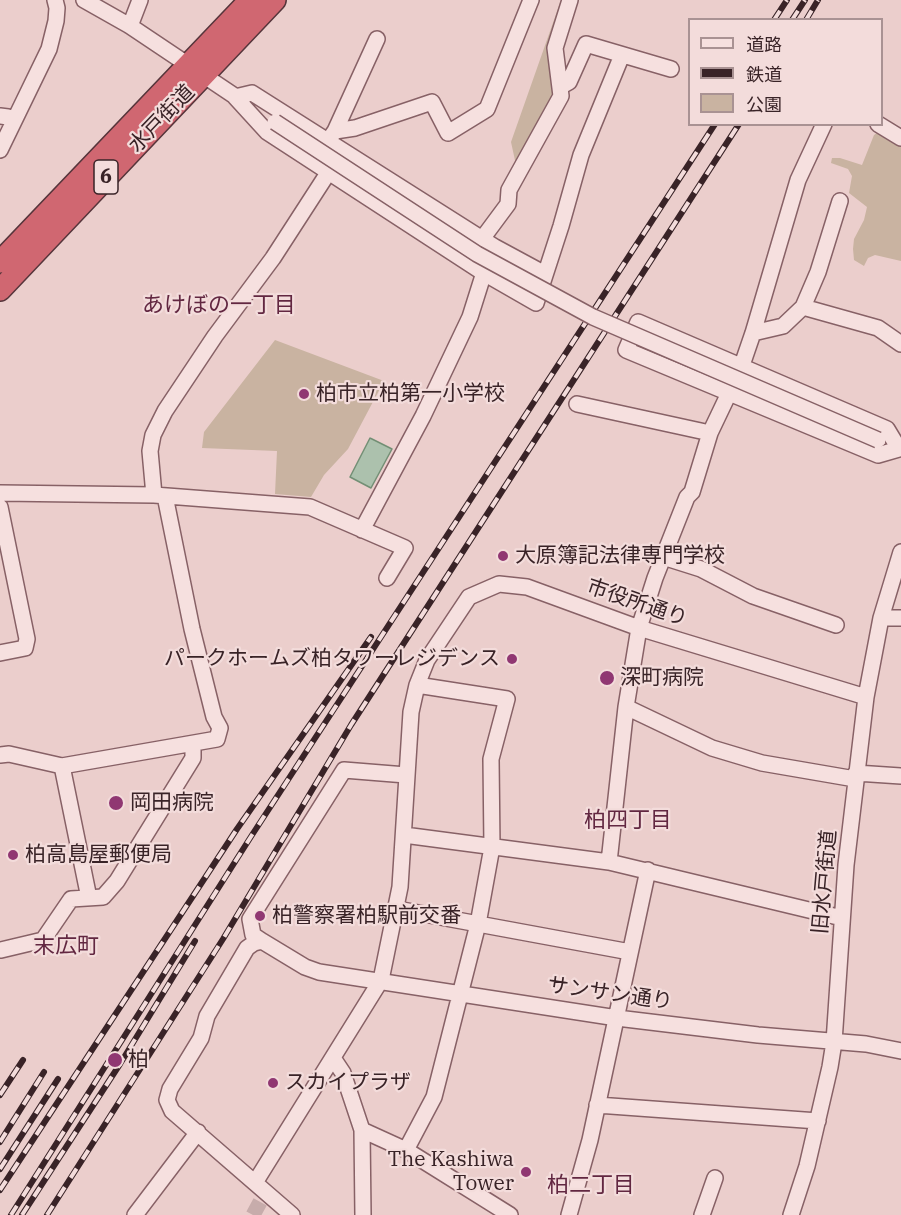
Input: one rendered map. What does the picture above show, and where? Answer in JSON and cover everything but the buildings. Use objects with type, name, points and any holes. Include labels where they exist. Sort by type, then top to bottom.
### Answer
[{"type":"highway","name":"水戸街道","points":[[0,290],[195,70],[250,0]]},
{"type":"highway","name":"水戸街道","points":[[0,262],[195,70],[275,0]]},
{"type":"street","points":[[0,150],[7,119],[49,49],[57,14],[55,0]]},
{"type":"street","points":[[84,0],[130,26],[477,254],[584,312],[661,348],[900,450]]},
{"type":"street","points":[[130,26],[140,0]]},
{"type":"street","points":[[332,136],[432,102],[448,133],[488,109],[531,0]]},
{"type":"street","points":[[362,530],[423,416],[470,317],[488,243],[508,204],[509,190],[561,96],[555,48],[570,0]]},
{"type":"street","points":[[332,136],[377,39]]},
{"type":"street","points":[[560,87],[568,82],[586,44],[671,69]]},
{"type":"street","points":[[235,97],[267,132],[482,272],[536,303],[581,155],[622,55]]},
{"type":"street","points":[[235,97],[252,93],[332,136],[488,243],[545,274]]},
{"type":"street","points":[[609,862],[626,707],[639,627],[663,557],[687,497],[692,492],[710,433],[741,368],[798,180],[823,126]]},
{"type":"street","points":[[881,126],[901,138]]},
{"type":"street","points":[[0,755],[9,754],[62,766],[217,739],[220,728],[214,717],[150,451],[153,435],[165,411],[215,336],[273,258],[328,173]]},
{"type":"street","points":[[753,333],[783,326],[803,307],[818,272],[840,201]]},
{"type":"street","points":[[803,307],[878,328],[901,344]]},
{"type":"street","points":[[638,322],[887,429],[900,450],[878,455],[626,350],[638,322]]},
{"type":"street","points":[[577,404],[710,433]]},
{"type":"street","points":[[0,493],[160,495],[310,507],[411,550],[387,578]]},
{"type":"street","points":[[0,507],[27,639],[25,648],[0,653]]},
{"type":"street","name":"旧水戸街道","points":[[791,1215],[818,1121],[834,1042],[855,776],[866,697],[881,618],[901,552]]},
{"type":"street","points":[[663,557],[701,569],[753,596],[836,625]]},
{"type":"street","name":"市役所通り","points":[[256,1181],[381,980],[397,909],[411,711],[417,685],[427,660],[460,607],[481,590],[499,584],[526,587],[639,627],[866,697]]},
{"type":"street","points":[[881,618],[901,618]]},
{"type":"street","points":[[405,1150],[434,1097],[463,993],[492,847],[491,759],[507,699],[417,685]]},
{"type":"street","points":[[626,707],[722,751],[762,764],[855,776],[901,776]]},
{"type":"street","points":[[0,955],[0,948],[43,940],[71,899],[103,897],[117,881],[193,758],[193,744]]},
{"type":"street","points":[[62,766],[89,898]]},
{"type":"street","points":[[262,941],[253,935],[250,919],[344,770],[406,775]]},
{"type":"street","points":[[404,835],[609,862],[842,918]]},
{"type":"street","points":[[569,1215],[617,1018],[648,870]]},
{"type":"street","points":[[397,909],[630,952]]},
{"type":"street","points":[[262,941],[247,948],[207,1016],[201,1038],[168,1094],[167,1100],[172,1111],[256,1181],[292,1215]]},
{"type":"street","name":"サンサン通り","points":[[262,941],[311,969],[617,1018],[901,1051]]},
{"type":"street","points":[[333,1058],[343,1073],[362,1130],[363,1215]]},
{"type":"street","points":[[597,1105],[818,1121]]},
{"type":"street","points":[[362,1130],[405,1150],[510,1215]]},
{"type":"street","points":[[135,1215],[198,1132]]},
{"type":"street","points":[[702,1215],[715,1178]]},
{"type":"green space","points":[[561,0],[564,0],[548,53],[554,95],[516,165],[511,142]]},
{"type":"green space","points":[[881,130],[901,141],[901,261],[875,255],[868,258],[864,266],[854,260],[853,249],[854,239],[864,220],[867,207],[849,193],[852,176],[848,169],[831,163],[832,158],[840,158],[862,165],[874,135]]},
{"type":"green space","points":[[275,340],[384,381],[348,449],[324,475],[311,497],[275,494],[277,451],[202,448],[204,432]]},
{"type":"shaded area","points":[[370,438],[392,449],[371,488],[350,477]]},
{"type":"tunnel","points":[[253,1215],[266,1191]]},
{"type":"railway","points":[[775,18],[787,0]]},
{"type":"railway","points":[[793,18],[805,0]]},
{"type":"railway","points":[[807,18],[818,0]]},
{"type":"railway","points":[[11,1215],[252,835],[714,126]]},
{"type":"railway","points":[[47,1215],[223,939],[351,725],[738,126]]},
{"type":"railway","points":[[0,1190],[237,829],[371,637]]},
{"type":"railway","points":[[22,1215],[120,1064],[195,941]]},
{"type":"railway","points":[[0,1095],[23,1060]]},
{"type":"railway","points":[[0,1142],[44,1072]]},
{"type":"railway","points":[[0,1169],[58,1079]]},
{"type":"place","name":"柏市立柏第一小学校","points":[[304,394]]},
{"type":"place","name":"大原簿記法律専門学校","points":[[503,556]]},
{"type":"place","name":"パークホームズ柏タワーレジデンス","points":[[512,659]]},
{"type":"place","name":"深町病院","points":[[607,678]]},
{"type":"place","name":"岡田病院","points":[[116,803]]},
{"type":"place","name":"柏高島屋郵便局","points":[[13,855]]},
{"type":"place","name":"柏警察署柏駅前交番","points":[[260,916]]},
{"type":"place","name":"柏","points":[[115,1060]]},
{"type":"place","name":"スカイプラザ","points":[[273,1083]]},
{"type":"place","name":"The Kashiwa Tower","points":[[526,1172]]},
{"type":"district","name":"あけぼの一丁目","points":[[219,306]]},
{"type":"district","name":"柏四丁目","points":[[628,821]]},
{"type":"district","name":"末広町","points":[[66,947]]},
{"type":"district","name":"柏二丁目","points":[[591,1186]]}]
